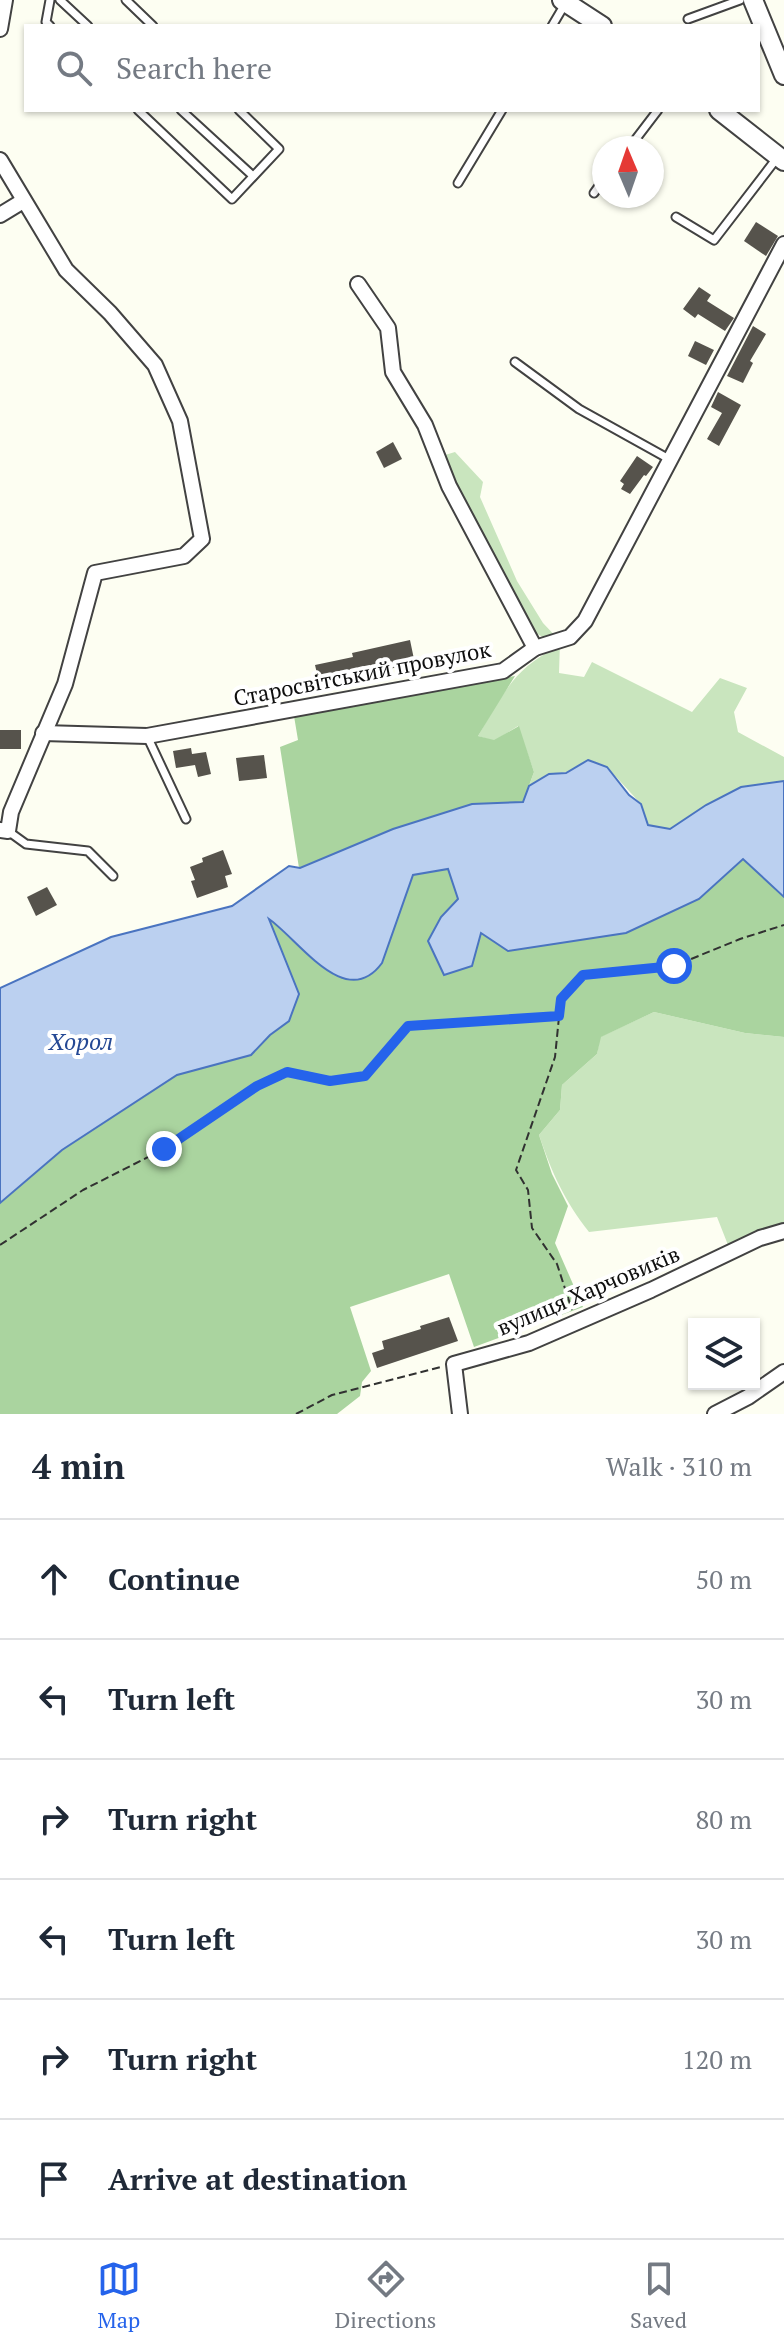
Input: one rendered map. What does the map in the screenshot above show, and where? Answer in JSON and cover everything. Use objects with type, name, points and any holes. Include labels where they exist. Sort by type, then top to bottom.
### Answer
[{"type":"street","points":[[0,29],[5,0]]},
{"type":"street","points":[[753,0],[784,75]]},
{"type":"street","points":[[564,1],[599,24]]},
{"type":"street","points":[[722,112],[781,159]]},
{"type":"street","points":[[0,160],[66,270],[110,313],[155,365],[180,421],[202,539],[184,556],[95,573],[65,684],[4,830]]},
{"type":"street","points":[[0,215],[23,201]]},
{"type":"street","name":"Старосвітський провулок","points":[[43,733],[147,736],[503,671],[535,648],[570,637],[585,621],[784,244]]},
{"type":"street","points":[[358,284],[388,328],[393,372],[425,425],[449,486],[535,648]]},
{"type":"street","name":"вулиця Харчовиків","points":[[454,1364],[529,1343],[760,1238],[784,1231]]},
{"type":"street","points":[[454,1364],[460,1414]]},
{"type":"street","points":[[715,1414],[748,1397],[784,1372]]},
{"type":"lane","points":[[48,24],[50,0]]},
{"type":"lane","points":[[60,0],[86,24]]},
{"type":"lane","points":[[126,0],[151,24]]},
{"type":"lane","points":[[688,19],[740,0]]},
{"type":"lane","points":[[553,24],[564,1]]},
{"type":"lane","points":[[140,112],[232,199],[279,149],[241,112]]},
{"type":"lane","points":[[183,112],[253,176]]},
{"type":"lane","points":[[458,183],[501,112]]},
{"type":"lane","points":[[638,136],[656,112]]},
{"type":"lane","points":[[676,217],[714,240],[781,159]]},
{"type":"lane","points":[[515,362],[579,409],[671,460]]},
{"type":"lane","points":[[147,736],[186,819]]},
{"type":"lane","points":[[4,830],[26,844],[88,851],[113,876]]},
{"type":"path","points":[[576,1323],[557,1264],[532,1228],[528,1190],[516,1170],[555,1057],[561,999],[583,975],[674,966],[784,925]]},
{"type":"path","points":[[0,1245],[83,1190],[164,1149],[257,1086],[287,1072],[330,1081],[365,1076],[408,1026],[559,1016]]},
{"type":"path","points":[[296,1414],[332,1395],[454,1364]]},
{"type":"green space","points":[[455,452],[483,482],[480,497],[517,581],[543,623],[560,641],[559,673],[584,677],[592,662],[692,712],[720,678],[747,688],[734,712],[738,732],[784,757],[784,781],[741,787],[670,829],[648,825],[641,804],[607,767],[549,774],[529,786],[534,772],[518,726],[494,741],[478,736],[501,697],[518,676],[554,649],[553,643],[534,632],[456,482],[445,455]]},
{"type":"green space","points":[[515,676],[478,736],[494,740],[519,726],[534,772],[523,802],[472,804],[393,829],[299,868],[280,747],[298,740],[294,716]]},
{"type":"green space","points":[[743,859],[784,897],[784,1037],[745,1033],[654,1012],[601,1037],[597,1054],[562,1085],[560,1110],[539,1135],[552,1174],[568,1206],[555,1243],[583,1307],[474,1347],[449,1274],[350,1307],[371,1371],[362,1382],[360,1396],[337,1414],[0,1414],[0,1203],[62,1150],[177,1075],[251,1055],[289,1021],[299,994],[268,918],[334,975],[382,963],[413,875],[448,869],[458,899],[441,917],[481,932],[699,899]]},
{"type":"green space","points":[[654,1012],[745,1033],[784,1037],[784,1231],[728,1245],[717,1217],[589,1232],[566,1197],[539,1135],[560,1110],[562,1085],[597,1054],[600,1037]]},
{"type":"water","name":"Хорол","points":[[588,760],[607,767],[629,795],[641,804],[648,825],[670,829],[741,787],[784,781],[784,897],[743,859],[699,899],[626,933],[508,951],[481,933],[472,966],[444,975],[428,941],[441,917],[458,899],[448,869],[413,875],[382,963],[368,976],[354,980],[324,968],[269,919],[299,994],[289,1021],[251,1055],[177,1075],[62,1150],[0,1203],[0,988],[111,937],[232,906],[289,866],[300,868],[393,829],[472,804],[523,802],[529,786],[549,774],[566,773]]},
{"type":"building","points":[[756,222],[778,236],[766,256],[744,241]]},
{"type":"building","points":[[699,287],[711,295],[707,301],[734,318],[725,331],[698,314],[695,318],[683,309]]},
{"type":"building","points":[[753,326],[766,334],[750,361],[753,363],[743,383],[727,376]]},
{"type":"building","points":[[695,341],[714,350],[706,365],[688,356]]},
{"type":"building","points":[[718,392],[741,405],[719,446],[707,439],[722,413],[711,407]]},
{"type":"building","points":[[393,442],[402,459],[384,468],[376,452]]},
{"type":"building","points":[[637,456],[653,467],[630,494],[621,489],[624,484],[620,481]]},
{"type":"building","points":[[410,640],[415,664],[319,682],[315,665]]},
{"type":"building","points":[[0,730],[21,730],[21,749],[0,749]]},
{"type":"building","points":[[191,748],[192,754],[206,752],[211,774],[198,777],[195,765],[176,768],[173,751]]},
{"type":"building","points":[[264,755],[267,778],[239,781],[236,758]]},
{"type":"building","points":[[223,850],[232,874],[225,876],[228,887],[197,898],[190,867],[203,862],[202,858]]},
{"type":"building","points":[[47,887],[57,905],[36,916],[27,897]]},
{"type":"building","points":[[449,1317],[458,1341],[377,1368],[372,1353],[384,1349],[382,1341]]},
{"type":"route","points":[[164,1149],[257,1086],[287,1072],[330,1081],[365,1076],[408,1026],[559,1016],[561,999],[583,975],[674,966]]}]
